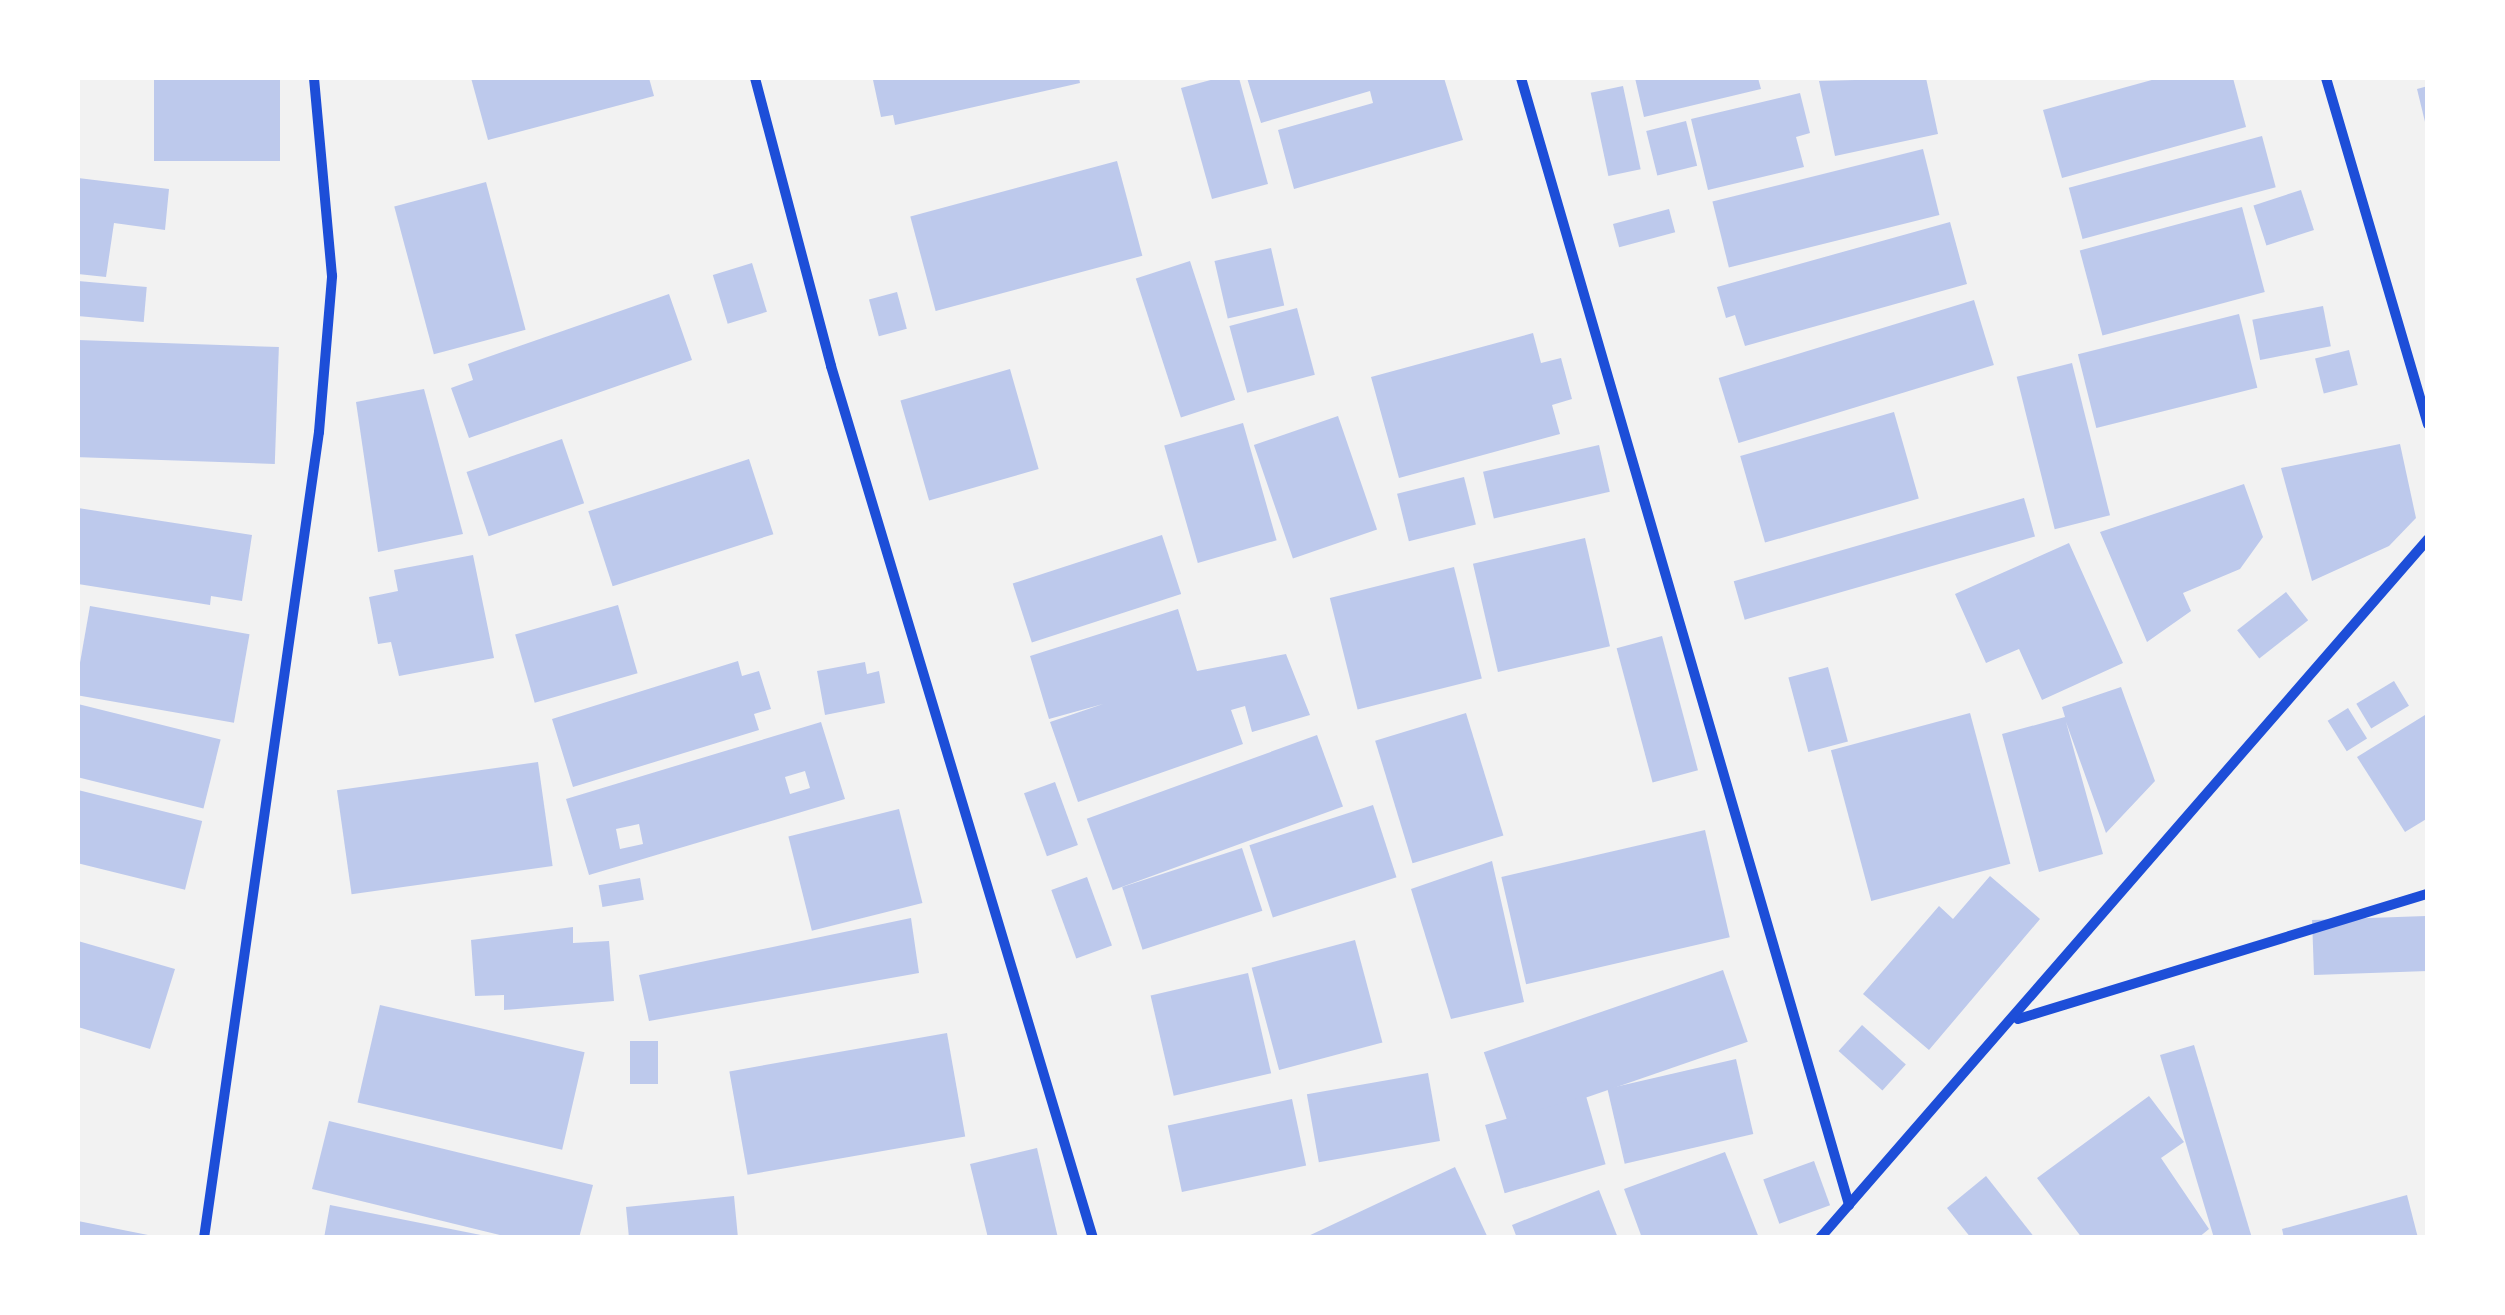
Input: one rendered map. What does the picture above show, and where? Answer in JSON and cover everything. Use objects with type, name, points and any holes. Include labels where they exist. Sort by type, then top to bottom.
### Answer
[{"type":"street","points":[[204,1238],[320,432],[332,276],[314,78]]},
{"type":"street","points":[[755,78],[837,385],[1092,1238]]},
{"type":"street","points":[[1521,78],[1849,1205]]},
{"type":"street","points":[[2326,78],[2428,424]]},
{"type":"street","points":[[1820,1238],[2018,1019],[2428,540]]},
{"type":"street","points":[[2018,1019],[2428,894]]},
{"type":"building","points":[[154,78],[280,78],[280,161],[154,161]]},
{"type":"building","points":[[471,78],[649,78],[654,96],[488,140]]},
{"type":"building","points":[[1079,78],[1080,83],[895,125],[893,115],[881,117],[873,80]]},
{"type":"building","points":[[1218,78],[1239,78],[1268,184],[1212,199],[1181,88]]},
{"type":"building","points":[[1247,78],[1444,78],[1463,140],[1294,189],[1278,130],[1373,103],[1370,91],[1261,123]]},
{"type":"building","points":[[1635,78],[1758,78],[1761,89],[1644,117]]},
{"type":"building","points":[[1926,78],[1938,134],[1835,156],[1819,81]]},
{"type":"building","points":[[2159,78],[2233,78],[2246,127],[2062,178],[2043,110]]},
{"type":"building","points":[[1623,86],[1641,169],[1608,176],[1591,93]]},
{"type":"building","points":[[2428,86],[2428,126],[2426,126],[2417,89]]},
{"type":"building","points":[[1800,93],[1810,133],[1796,137],[1804,167],[1708,190],[1691,119]]},
{"type":"building","points":[[1686,121],[1697,166],[1657,176],[1646,131]]},
{"type":"building","points":[[2262,136],[2276,187],[2083,239],[2069,188]]},
{"type":"building","points":[[1923,149],[1939,215],[1729,267],[1712,201]]},
{"type":"building","points":[[1117,161],[1142,256],[936,311],[910,216]]},
{"type":"building","points":[[78,178],[169,189],[165,230],[114,223],[106,277],[78,274]]},
{"type":"building","points":[[486,182],[526,330],[434,354],[394,207]]},
{"type":"building","points":[[2301,190],[2314,230],[2266,245],[2253,205]]},
{"type":"building","points":[[2242,207],[2265,292],[2103,335],[2080,250]]},
{"type":"building","points":[[1669,209],[1675,232],[1619,247],[1613,224]]},
{"type":"building","points":[[1950,222],[1967,284],[1745,346],[1735,315],[1726,318],[1717,287]]},
{"type":"building","points":[[1271,248],[1284,305],[1228,319],[1214,261]]},
{"type":"building","points":[[1190,261],[1235,400],[1181,417],[1136,279]]},
{"type":"building","points":[[752,263],[767,312],[728,324],[713,275]]},
{"type":"building","points":[[78,281],[147,287],[144,322],[78,316]]},
{"type":"building","points":[[897,292],[907,329],[879,336],[869,300]]},
{"type":"building","points":[[669,294],[692,360],[469,438],[451,388],[473,380],[468,364]]},
{"type":"building","points":[[1974,300],[1994,365],[1739,443],[1719,378]]},
{"type":"building","points":[[2323,306],[2331,346],[2260,360],[2252,320]]},
{"type":"building","points":[[1297,308],[1315,375],[1247,393],[1229,326]]},
{"type":"building","points":[[2239,314],[2257,388],[2096,428],[2078,354]]},
{"type":"building","points":[[1533,333],[1541,363],[1561,358],[1572,399],[1552,405],[1560,434],[1399,478],[1371,377]]},
{"type":"building","points":[[78,340],[279,347],[275,464],[78,457]]},
{"type":"building","points":[[2349,350],[2358,385],[2324,393],[2315,358]]},
{"type":"building","points":[[2072,363],[2110,515],[2055,529],[2017,377]]},
{"type":"building","points":[[1010,369],[1039,469],[929,500],[900,400]]},
{"type":"building","points":[[424,389],[463,534],[378,552],[356,402]]},
{"type":"building","points":[[1894,412],[1919,499],[1765,543],[1740,456]]},
{"type":"building","points":[[1338,416],[1377,529],[1293,558],[1254,445]]},
{"type":"building","points":[[1243,423],[1277,540],[1198,563],[1164,446]]},
{"type":"building","points":[[562,439],[584,503],[489,536],[467,472]]},
{"type":"building","points":[[2400,444],[2416,518],[2389,546],[2312,581],[2281,468]]},
{"type":"building","points":[[1599,445],[1610,492],[1494,519],[1483,472]]},
{"type":"building","points":[[749,459],[773,534],[613,586],[588,511]]},
{"type":"building","points":[[1464,477],[1476,525],[1409,541],[1397,494]]},
{"type":"building","points":[[2244,484],[2263,537],[2240,569],[2183,593],[2191,611],[2147,642],[2100,532]]},
{"type":"building","points":[[2024,498],[2035,536],[1745,620],[1734,581]]},
{"type":"building","points":[[78,508],[252,535],[242,601],[211,596],[210,605],[78,584]]},
{"type":"building","points":[[1162,535],[1181,594],[1032,642],[1013,584]]},
{"type":"building","points":[[1585,538],[1610,646],[1498,672],[1473,564]]},
{"type":"building","points":[[2069,543],[2123,663],[2042,700],[2019,649],[1986,663],[1955,594]]},
{"type":"building","points":[[473,555],[494,658],[399,676],[391,642],[378,644],[369,597],[398,591],[394,570]]},
{"type":"building","points":[[1454,567],[1482,679],[1358,710],[1330,598]]},
{"type":"building","points":[[2286,592],[2308,620],[2259,659],[2237,630]]},
{"type":"building","points":[[618,605],[638,673],[535,703],[515,634]]},
{"type":"building","points":[[90,606],[250,634],[234,723],[78,695]]},
{"type":"building","points":[[1178,609],[1197,671],[1286,654],[1310,715],[1252,732],[1245,706],[1231,710],[1243,744],[1078,802],[1050,722],[1103,704],[1049,719],[1030,656]]},
{"type":"building","points":[[1662,636],[1698,770],[1653,782],[1617,648]]},
{"type":"building","points":[[738,661],[742,676],[759,671],[771,709],[754,714],[759,730],[573,787],[552,719]]},
{"type":"building","points":[[865,662],[867,674],[879,671],[885,703],[825,715],[817,671]]},
{"type":"building","points":[[1828,667],[1848,741],[1808,752],[1788,678]]},
{"type":"building","points":[[2394,681],[2409,706],[2371,729],[2356,704]]},
{"type":"building","points":[[2121,687],[2155,781],[2106,833],[2066,722],[2103,854],[2039,872],[2002,734],[2065,717],[2062,707]]},
{"type":"building","points":[[78,704],[221,740],[203,808],[78,777]]},
{"type":"building","points":[[2348,708],[2367,739],[2347,751],[2328,721]]},
{"type":"building","points":[[1466,713],[1503,835],[1413,863],[1375,741]]},
{"type":"building","points":[[1970,713],[2010,864],[1871,901],[1831,750]]},
{"type":"building","points":[[2425,715],[2428,818],[2405,832],[2357,757]]},
{"type":"building","points":[[821,722],[845,799],[589,875],[566,799]],"holes":[[[805,771],[810,788],[790,794],[785,777]],[[639,824],[643,844],[620,849],[616,829]]]},
{"type":"building","points":[[1317,735],[1343,806],[1113,890],[1087,819]]},
{"type":"building","points":[[538,762],[553,866],[352,894],[337,790]]},
{"type":"building","points":[[1055,782],[1078,845],[1047,856],[1024,793]]},
{"type":"building","points":[[78,790],[202,821],[185,890],[78,863]]},
{"type":"building","points":[[1373,805],[1396,877],[1273,917],[1249,845]]},
{"type":"building","points":[[899,809],[922,903],[812,931],[788,837]]},
{"type":"building","points":[[1705,830],[1730,937],[1526,984],[1501,877]]},
{"type":"building","points":[[1242,848],[1262,911],[1143,950],[1122,887]]},
{"type":"building","points":[[1492,861],[1524,1002],[1451,1019],[1411,889]]},
{"type":"building","points":[[1990,876],[2040,919],[1929,1050],[1863,994],[1939,906],[1953,919]]},
{"type":"building","points":[[1087,877],[1112,946],[1076,959],[1051,890]]},
{"type":"building","points":[[640,878],[644,900],[602,907],[599,885]]},
{"type":"building","points":[[2426,916],[2428,971],[2314,975],[2312,920]]},
{"type":"building","points":[[911,918],[919,973],[649,1021],[639,975]]},
{"type":"building","points":[[573,927],[573,943],[609,941],[614,1001],[504,1010],[504,995],[475,996],[471,940]]},
{"type":"building","points":[[1355,940],[1382,1042],[1279,1070],[1252,968]]},
{"type":"building","points":[[78,941],[175,969],[150,1049],[78,1027]]},
{"type":"building","points":[[1723,970],[1748,1042],[1509,1124],[1484,1052]]},
{"type":"building","points":[[1248,973],[1271,1073],[1174,1096],[1151,995]]},
{"type":"building","points":[[380,1005],[585,1052],[562,1150],[358,1102]]},
{"type":"building","points":[[1862,1025],[1906,1064],[1882,1090],[1839,1051]]},
{"type":"building","points":[[947,1033],[965,1136],[748,1175],[729,1071]]},
{"type":"building","points":[[630,1041],[658,1041],[658,1084],[630,1084]]},
{"type":"building","points":[[2194,1045],[2252,1238],[2214,1238],[2160,1055]]},
{"type":"building","points":[[1736,1059],[1753,1134],[1625,1164],[1607,1089]]},
{"type":"building","points":[[1428,1073],[1440,1141],[1319,1162],[1307,1094]]},
{"type":"building","points":[[1586,1096],[1606,1164],[1505,1193],[1485,1125]]},
{"type":"building","points":[[2149,1096],[2184,1142],[2161,1158],[2209,1229],[2198,1238],[2082,1238],[2037,1178]]},
{"type":"building","points":[[1292,1099],[1306,1166],[1182,1192],[1168,1125]]},
{"type":"building","points":[[329,1121],[593,1185],[579,1238],[512,1238],[312,1189]]},
{"type":"building","points":[[1037,1148],[1058,1238],[988,1238],[970,1164]]},
{"type":"building","points":[[1725,1152],[1759,1238],[1642,1238],[1624,1189]]},
{"type":"building","points":[[1814,1161],[1830,1205],[1779,1224],[1763,1179]]},
{"type":"building","points":[[1455,1167],[1488,1238],[1304,1238]]},
{"type":"building","points":[[1986,1176],[2035,1238],[1971,1238],[1947,1208]]},
{"type":"building","points":[[1599,1190],[1618,1238],[1517,1238],[1512,1225]]},
{"type":"building","points":[[2407,1195],[2418,1238],[2284,1238],[2282,1229]]},
{"type":"building","points":[[734,1196],[738,1238],[629,1238],[626,1207]]},
{"type":"building","points":[[330,1205],[486,1236],[324,1238]]},
{"type":"building","points":[[78,1221],[153,1236],[78,1238]]}]
